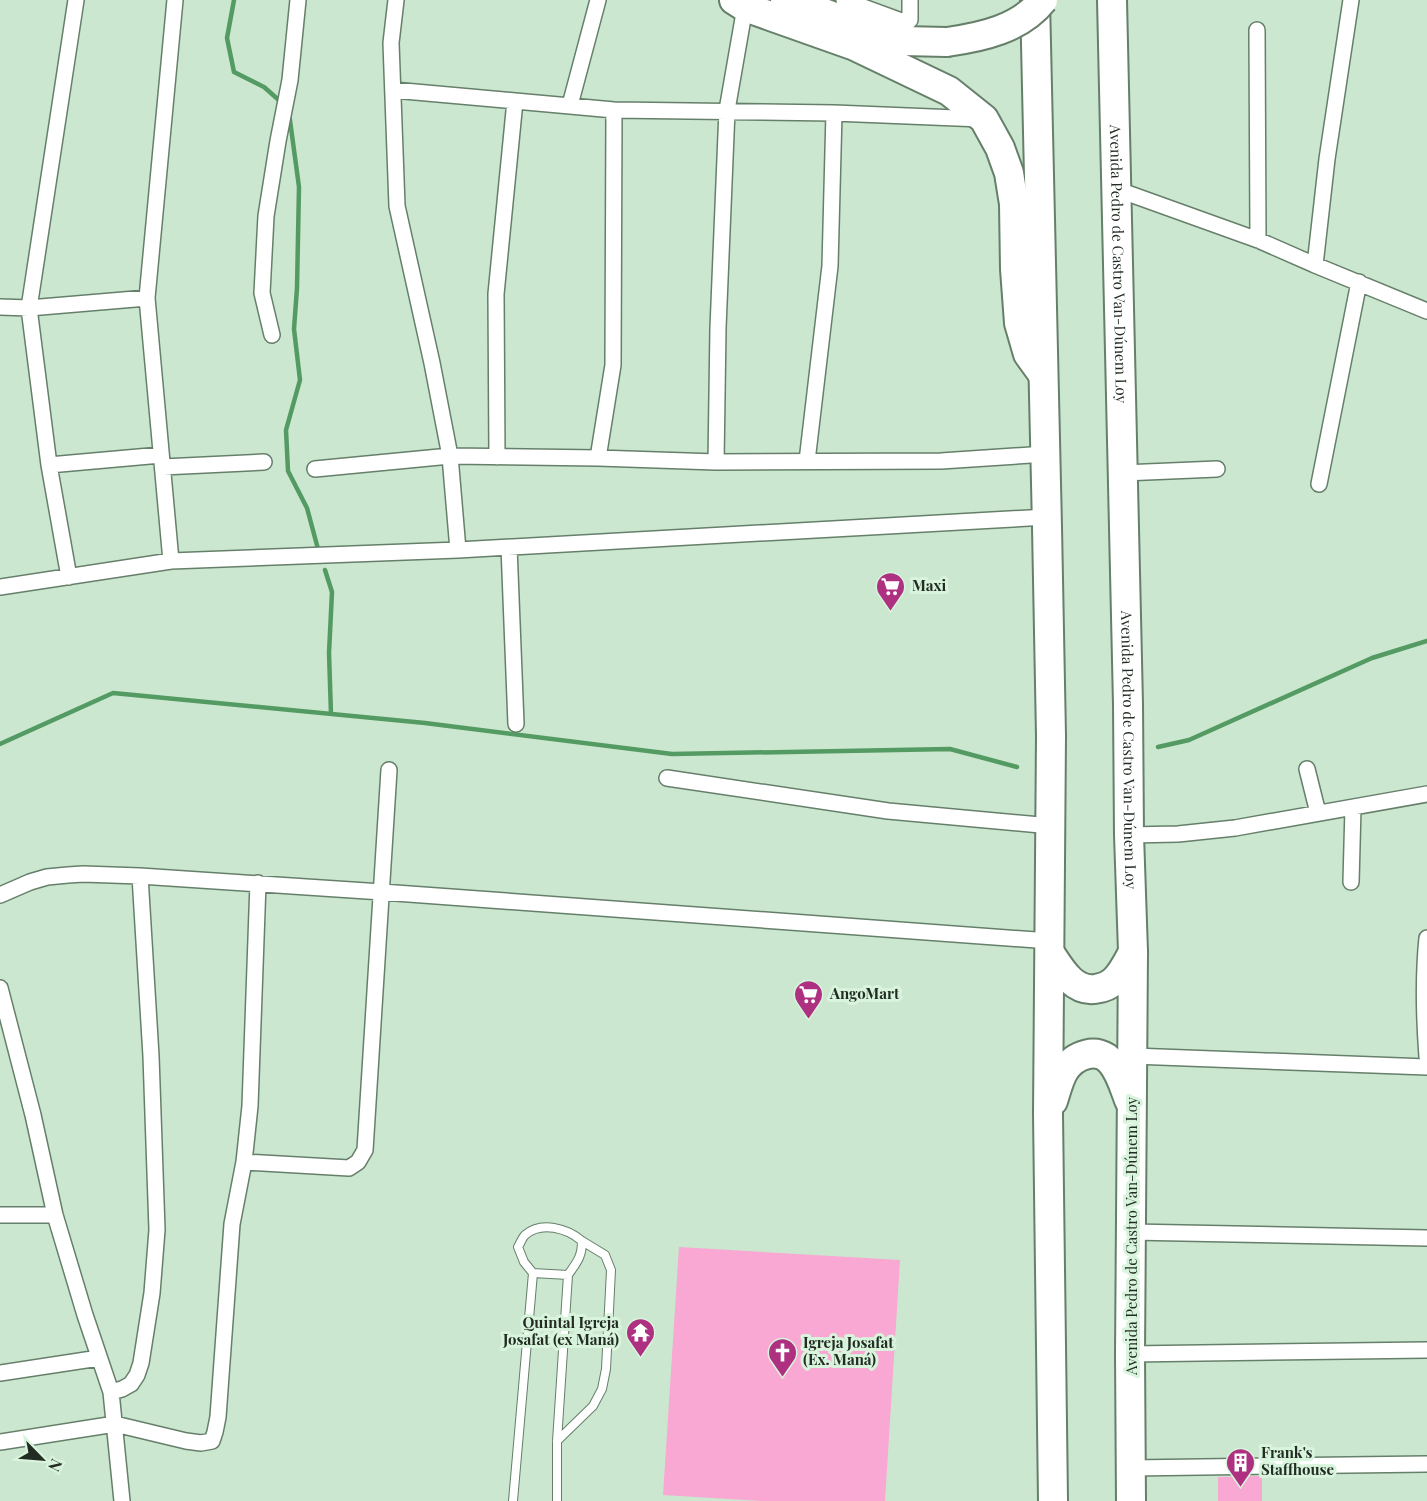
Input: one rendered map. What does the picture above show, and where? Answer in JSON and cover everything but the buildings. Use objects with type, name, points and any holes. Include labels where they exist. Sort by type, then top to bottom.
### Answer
[{"type":"highway","points":[[785,0],[885,36],[903,40],[947,42],[975,38],[1003,29],[1025,17],[1043,0]]},
{"type":"highway","points":[[1035,0],[1046,454],[1051,798],[1048,1114],[1053,1501]]},
{"type":"highway","name":"Avenida Pedro de Castro Van-Dúnem Loy","points":[[1112,0],[1133,952],[1131,1501]]},
{"type":"highway","points":[[740,3],[855,46],[949,91],[984,119],[1000,148],[1009,172],[1014,204],[1019,323],[1028,354],[1044,376]]},
{"type":"highway","points":[[1050,947],[1070,980],[1090,990],[1109,986],[1117,978],[1133,952]]},
{"type":"highway","points":[[1048,1114],[1064,1071],[1079,1057],[1088,1053],[1104,1056],[1111,1061],[1132,1107]]},
{"type":"street","points":[[69,577],[49,465],[28,308],[76,0]]},
{"type":"street","points":[[171,561],[147,298],[174,0]]},
{"type":"street","points":[[272,335],[262,293],[266,216],[290,80],[298,0]]},
{"type":"street","points":[[396,0],[391,43],[397,206],[450,456],[458,550]]},
{"type":"street","points":[[570,105],[598,0]]},
{"type":"street","points":[[844,0],[907,23],[910,20],[910,0]]},
{"type":"street","points":[[1315,265],[1327,159],[1351,0]]},
{"type":"street","points":[[716,462],[718,328],[727,110],[740,3]]},
{"type":"street","points":[[1257,30],[1258,240]]},
{"type":"street","points":[[393,90],[615,110],[727,110],[984,119]]},
{"type":"street","points":[[497,458],[496,294],[515,101]]},
{"type":"street","points":[[597,458],[613,365],[615,110]]},
{"type":"street","points":[[807,461],[830,266],[834,113]]},
{"type":"street","points":[[1116,189],[1258,240],[1427,311]]},
{"type":"street","points":[[1319,484],[1359,282]]},
{"type":"street","points":[[0,307],[28,308],[147,298]]},
{"type":"street","points":[[315,469],[450,456],[716,462],[941,461],[1046,454]]},
{"type":"street","points":[[49,465],[162,461],[264,462]]},
{"type":"street","points":[[1122,473],[1217,469]]},
{"type":"street","points":[[0,587],[171,561],[458,550],[1047,517]]},
{"type":"street","points":[[509,547],[516,724]]},
{"type":"street","points":[[1307,769],[1318,813]]},
{"type":"street","points":[[244,1162],[349,1168],[358,1162],[365,1150],[389,770]]},
{"type":"street","points":[[667,778],[888,811],[1051,826]]},
{"type":"street","points":[[1129,835],[1178,834],[1235,828],[1427,794]]},
{"type":"street","points":[[1351,882],[1353,808]]},
{"type":"street","points":[[0,895],[30,882],[57,876],[83,874],[140,876],[382,892],[1050,947]]},
{"type":"street","points":[[111,1392],[131,1384],[141,1363],[152,1293],[157,1230],[152,1056],[140,876]]},
{"type":"street","points":[[0,1442],[115,1424],[194,1442],[212,1441],[218,1417],[232,1224],[244,1162],[250,1106],[258,883]]},
{"type":"street","points":[[1427,938],[1424,1021],[1427,1057]]},
{"type":"street","points":[[0,988],[55,1215],[111,1392],[122,1501]]},
{"type":"street","points":[[1133,1056],[1427,1067]]},
{"type":"street","points":[[0,1215],[55,1215]]},
{"type":"street","points":[[1131,1232],[1427,1238]]},
{"type":"street","points":[[1130,1354],[1427,1350]]},
{"type":"street","points":[[0,1373],[99,1358]]},
{"type":"street","points":[[1131,1468],[1427,1464]]},
{"type":"lane","points":[[513,1501],[533,1274],[524,1263],[518,1247],[524,1236],[538,1228],[557,1228],[573,1234],[604,1255],[611,1270],[606,1369],[602,1389],[593,1406],[557,1441]]},
{"type":"lane","points":[[556,1501],[557,1441],[568,1275],[582,1252],[582,1241]]},
{"type":"lane","points":[[533,1274],[568,1275]]},
{"type":"waterway","points":[[234,0],[227,38],[234,72],[264,87],[281,102]]},
{"type":"waterway","points":[[289,113],[299,187],[294,329],[300,380],[286,430],[288,471],[307,508],[318,549]]},
{"type":"waterway","points":[[325,570],[332,592],[329,653],[331,714]]},
{"type":"waterway","points":[[1158,747],[1189,740],[1372,658],[1427,641]]},
{"type":"waterway","points":[[0,744],[113,693],[425,723],[672,754],[950,749],[1017,767]]},
{"type":"place","name":"Maxi","points":[[891,612]]},
{"type":"place","name":"AngoMart","points":[[809,1020]]},
{"type":"place","name":"Quintal Igreja Josafat (ex Maná)","points":[[640,1358]]},
{"type":"place","name":"Igreja Josafat (Ex. Maná)","points":[[782,1378]]},
{"type":"place","name":"Frank's Staffhouse","points":[[1240,1488]]}]
